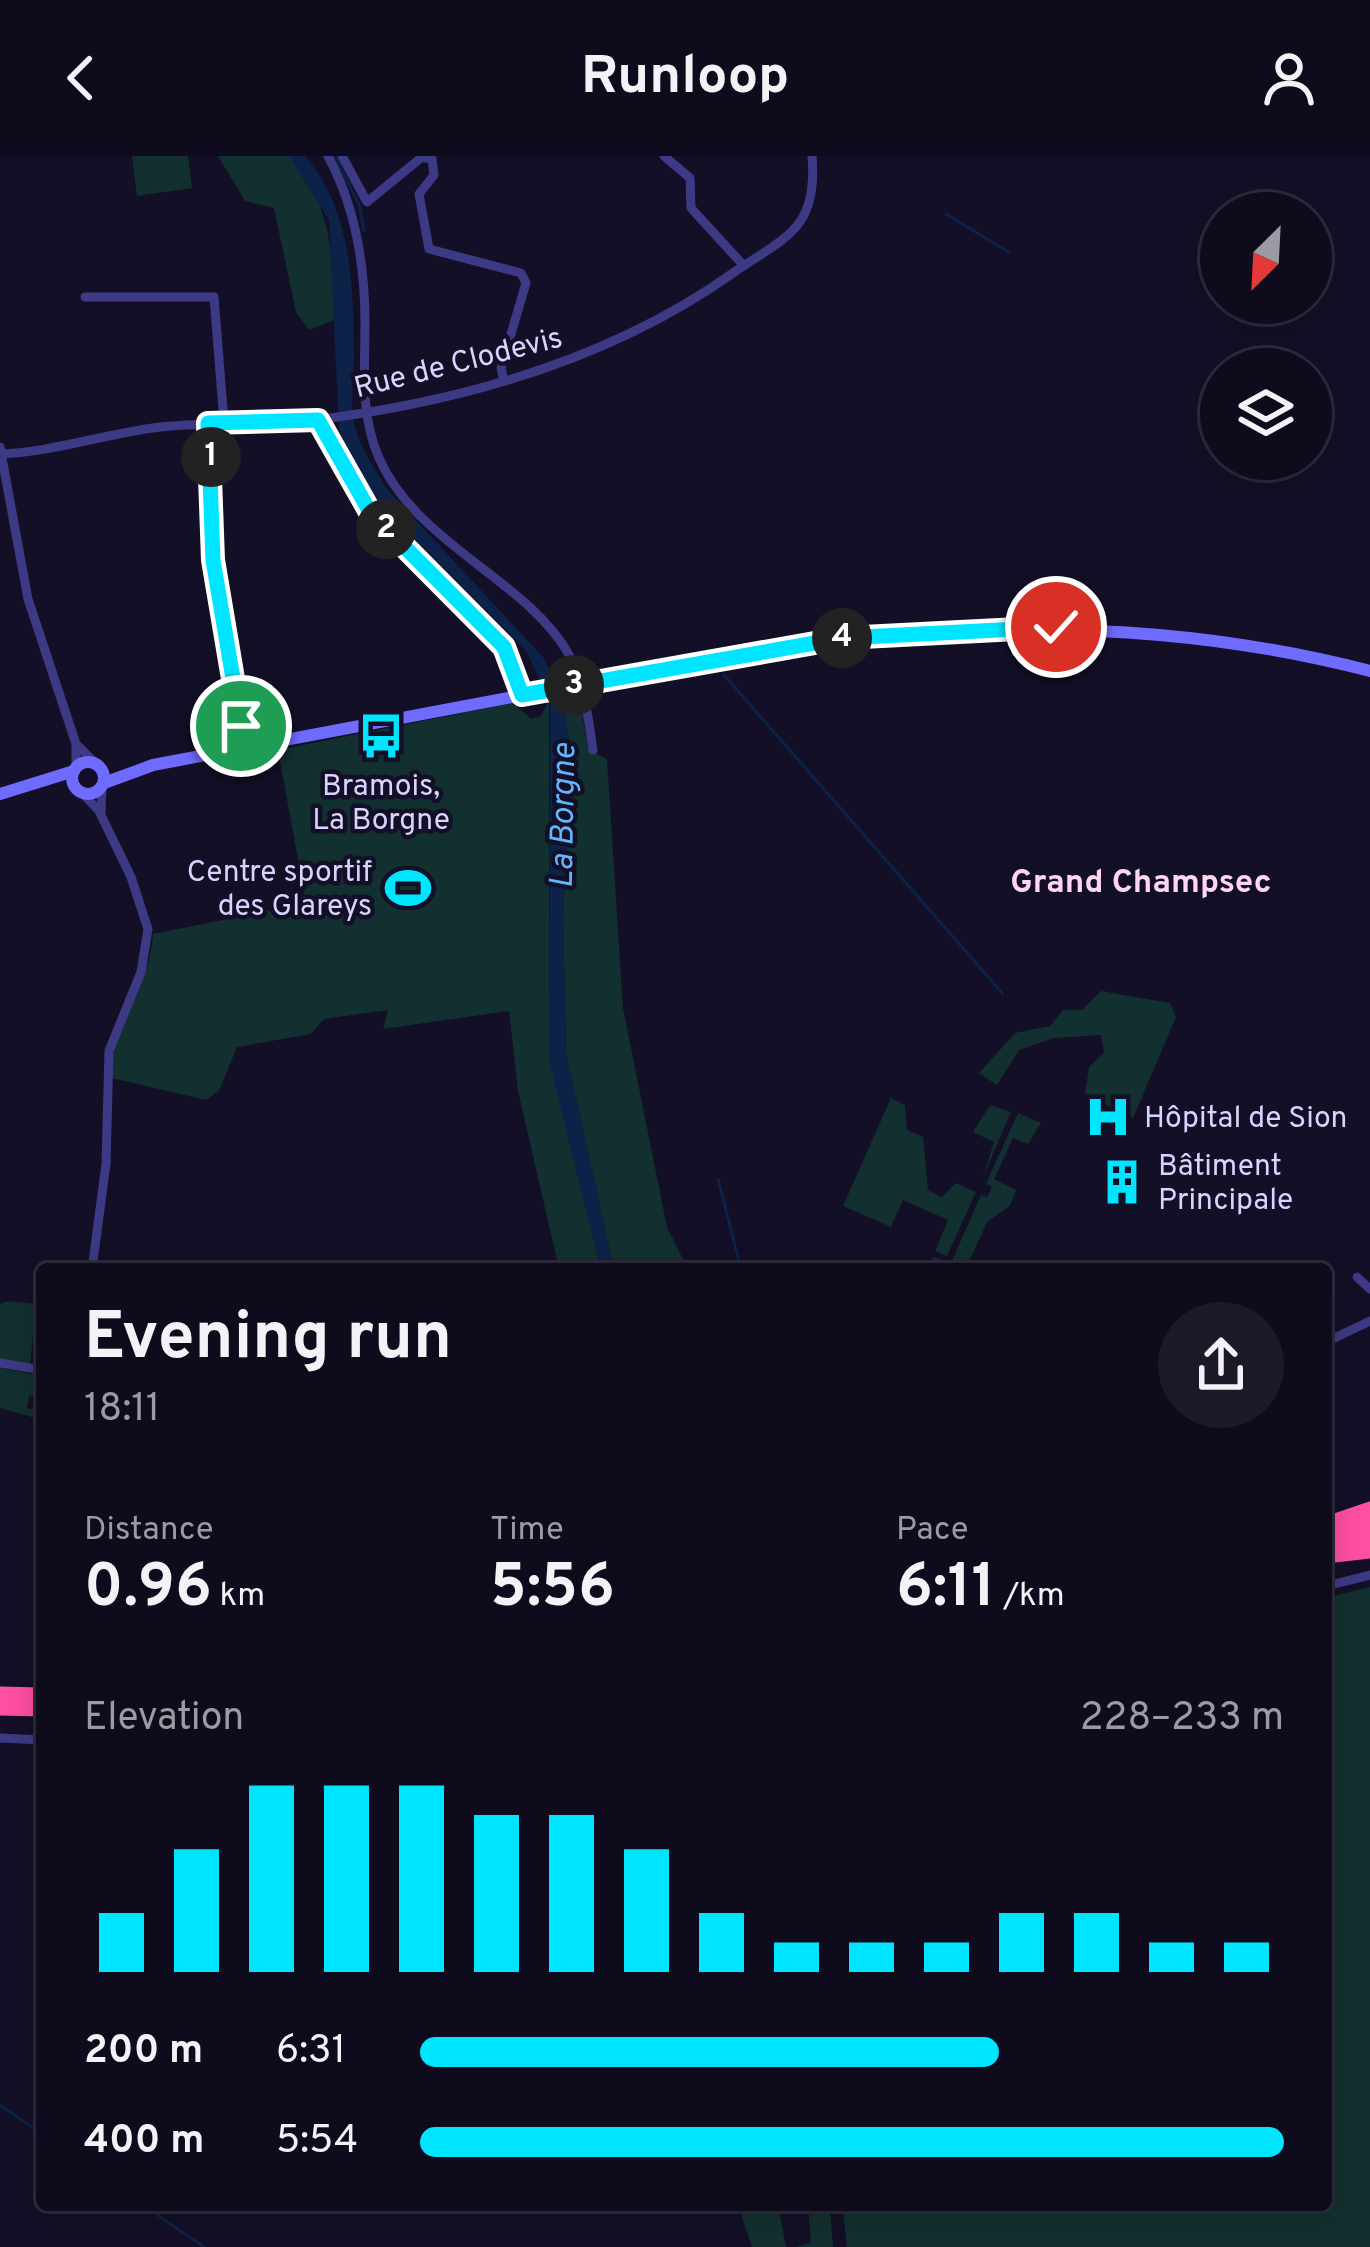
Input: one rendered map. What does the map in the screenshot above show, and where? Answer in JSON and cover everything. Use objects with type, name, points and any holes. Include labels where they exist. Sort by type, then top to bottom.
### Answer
[{"type":"highway","points":[[1332,1522],[1370,1509]]},
{"type":"highway","points":[[1332,1533],[1370,1523]]},
{"type":"highway","points":[[1332,1551],[1370,1537]]},
{"type":"highway","points":[[1332,1553],[1370,1552]]},
{"type":"highway","points":[[0,1694],[36,1695]]},
{"type":"highway","points":[[0,1708],[36,1709]]},
{"type":"street","points":[[328,156],[355,219],[365,410],[377,455],[392,483],[469,562],[560,640],[578,675],[593,750]]},
{"type":"street","points":[[342,156],[367,202],[422,157],[432,159],[434,175],[419,194],[428,249],[521,274],[526,283],[501,368],[504,381]]},
{"type":"street","points":[[664,156],[690,178],[691,208],[744,266]]},
{"type":"street","name":"Rue de Clodevis","points":[[1,452],[208,423],[318,420],[504,381],[660,322],[796,230],[811,206],[812,156]]},
{"type":"street","points":[[85,297],[214,297],[224,422]]},
{"type":"street","points":[[318,420],[370,512],[504,647],[522,695]]},
{"type":"street","points":[[208,423],[213,560],[242,731]]},
{"type":"street","points":[[1,452],[28,599],[76,744],[79,791],[102,818],[139,894],[148,929],[141,972],[109,1051],[106,1164],[93,1263]]},
{"type":"street","points":[[17,791],[93,794],[103,784],[153,765],[843,638],[1009,626],[1204,638],[1370,671]]},
{"type":"street","points":[[76,744],[97,765],[103,784],[102,818]]},
{"type":"street","points":[[0,794],[97,765],[153,765]]},
{"type":"street","points":[[1357,1277],[1370,1289]]},
{"type":"street","points":[[1332,1339],[1370,1321]]},
{"type":"street","points":[[0,1363],[36,1369]]},
{"type":"street","points":[[1332,1584],[1370,1575]]},
{"type":"street","points":[[0,1738],[36,1740]]},
{"type":"green space","points":[[132,156],[188,156],[192,188],[137,196]]},
{"type":"green space","points":[[218,156],[289,156],[304,176],[328,233],[335,320],[309,330],[296,312],[274,208],[245,201]]},
{"type":"green space","points":[[579,694],[588,749],[607,759],[623,1008],[667,1227],[685,1263],[613,1263],[566,1053],[563,918],[571,755],[562,695]]},
{"type":"green space","name":"Centre sportif des Glareys","points":[[549,700],[549,1058],[600,1263],[558,1263],[518,1091],[509,1011],[383,1029],[388,1010],[324,1019],[311,1034],[237,1047],[219,1091],[206,1100],[112,1078],[117,1041],[145,972],[153,934],[306,903],[278,750],[513,703],[531,719],[541,716]]},
{"type":"green space","points":[[1101,991],[1170,1003],[1176,1017],[1133,1118],[1085,1094],[1089,1067],[1104,1053],[1101,1035],[1054,1038],[1019,1050],[997,1085],[979,1073],[1015,1033],[1050,1026],[1063,1010],[1082,1010]]},
{"type":"green space","points":[[891,1098],[905,1105],[907,1130],[923,1137],[928,1190],[942,1197],[956,1183],[976,1192],[947,1256],[935,1251],[948,1220],[903,1200],[891,1227],[843,1206]]},
{"type":"green space","points":[[990,1105],[1011,1112],[983,1177],[994,1142],[973,1132]]},
{"type":"green space","points":[[1018,1113],[1041,1123],[1028,1144],[1013,1138],[994,1179],[1016,1190],[1010,1206],[987,1222],[969,1263],[951,1263],[981,1195],[987,1197],[992,1187],[986,1184]]},
{"type":"green space","points":[[0,1304],[36,1304],[30,1367],[0,1361]]},
{"type":"green space","points":[[0,1368],[36,1375],[36,1397],[29,1396],[27,1408],[36,1410],[36,1418],[0,1408]]},
{"type":"green space","points":[[1370,1587],[1370,2247],[847,2247],[843,2211],[1332,2211],[1332,1596]]},
{"type":"green space","points":[[740,2211],[779,2211],[786,2247],[752,2247]]},
{"type":"green space","points":[[808,2211],[830,2211],[833,2247],[796,2247],[811,2243]]},
{"type":"water","name":"La Borgne","points":[[289,156],[305,156],[321,177],[341,225],[353,305],[353,415],[364,449],[387,489],[543,657],[562,695],[571,755],[563,918],[566,1053],[613,1263],[600,1263],[549,1059],[550,703],[527,652],[362,485],[339,429],[329,220]]},
{"type":"waterway","points":[[335,156],[360,207],[364,231]]},
{"type":"waterway","points":[[946,214],[1010,253]]},
{"type":"waterway","points":[[724,675],[1003,994]]},
{"type":"waterway","points":[[718,1179],[739,1263]]},
{"type":"waterway","points":[[0,2105],[36,2130]]},
{"type":"waterway","points":[[152,2211],[204,2247]]},
{"type":"place","name":"Bramois, La Borgne","points":[[381,736]]},
{"type":"place","name":"Centre sportif des Glareys","points":[[408,888]]},
{"type":"place","name":"Hôpital de Sion","points":[[1108,1117]]},
{"type":"place","name":"Bâtiment Principale","points":[[1122,1182]]},
{"type":"district","name":"Grand Champsec","points":[[1141,880]]},
{"type":"route","points":[[241,726],[213,560],[208,423],[318,420],[370,512],[504,647],[522,695],[843,638],[990,626],[1056,627]]}]
